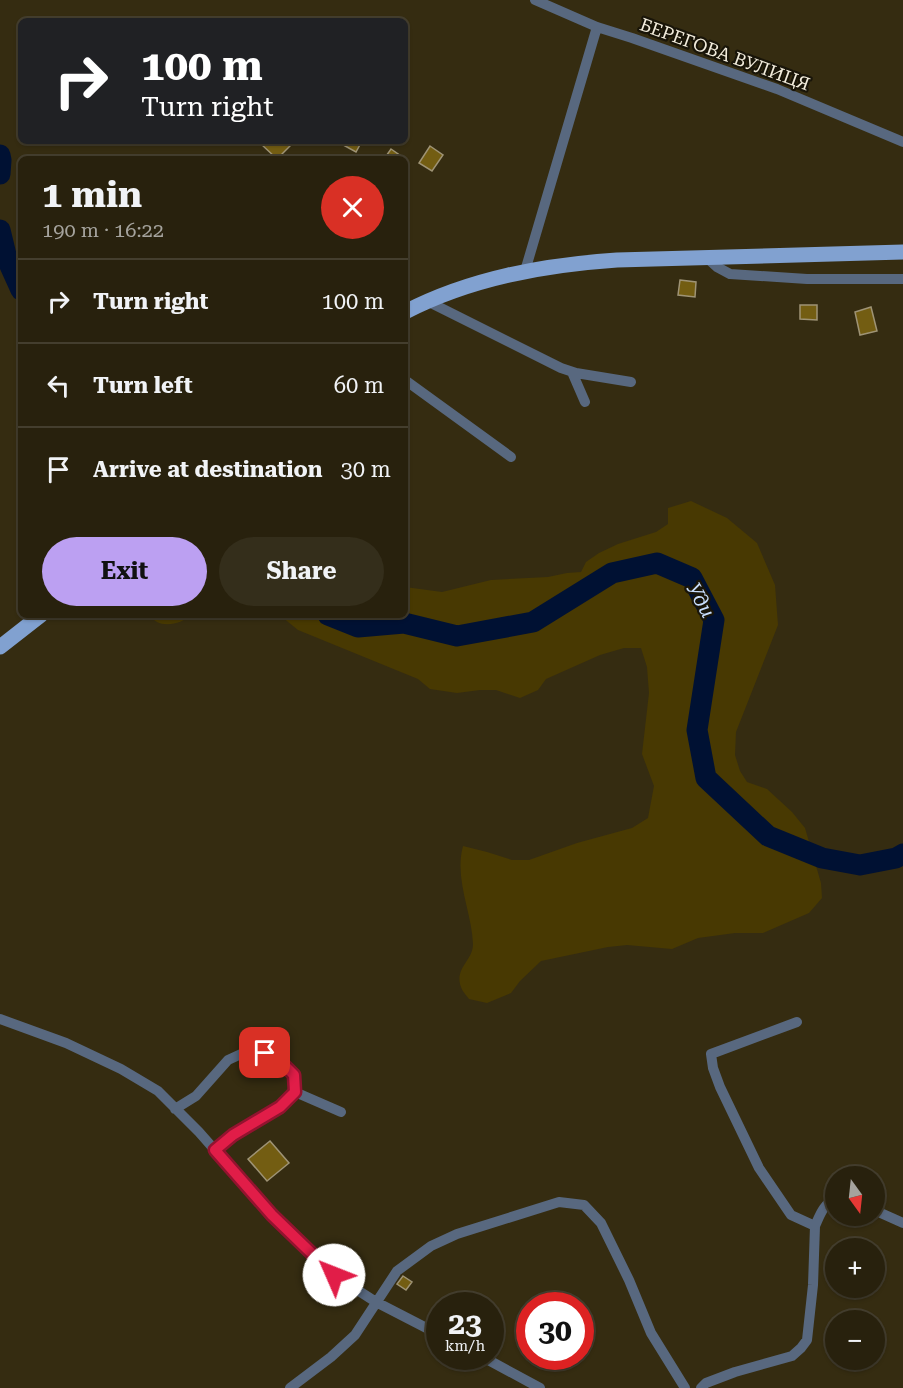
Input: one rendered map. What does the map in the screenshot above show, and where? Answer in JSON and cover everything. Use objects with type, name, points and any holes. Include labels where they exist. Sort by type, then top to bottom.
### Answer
[{"type":"main road","points":[[408,310],[427,301],[494,279],[577,262],[903,252]]},
{"type":"main road","points":[[0,646],[37,618]]},
{"type":"street","name":"БЕРЕГОВА ВУЛИЦЯ","points":[[535,0],[597,27],[777,89],[903,142]]},
{"type":"street","points":[[525,271],[597,27]]},
{"type":"street","points":[[706,257],[717,267],[730,274],[807,279],[903,279]]},
{"type":"street","points":[[427,301],[561,368],[631,382]]},
{"type":"street","points":[[572,372],[585,402]]},
{"type":"street","points":[[408,382],[511,457]]},
{"type":"street","points":[[0,1019],[66,1043],[121,1069],[158,1091],[215,1150],[272,1215],[334,1275],[376,1302],[426,1328]]},
{"type":"street","points":[[797,1022],[711,1054],[712,1068],[759,1168],[791,1215],[815,1226]]},
{"type":"street","points":[[176,1109],[196,1096],[228,1060],[252,1048],[277,1058],[294,1075],[295,1092],[280,1107],[233,1135],[215,1150]]},
{"type":"street","points":[[295,1092],[341,1112]]},
{"type":"street","points":[[290,1388],[356,1335],[397,1271],[431,1246],[456,1234],[559,1202],[584,1205],[601,1222],[651,1333],[685,1388]]},
{"type":"street","points":[[701,1388],[706,1383],[735,1372],[792,1356],[807,1340],[813,1285],[815,1226],[825,1206]]},
{"type":"street","points":[[885,1215],[903,1224]]},
{"type":"street","points":[[504,1368],[540,1388]]},
{"type":"shaded area","points":[[691,501],[727,518],[757,543],[775,585],[778,625],[736,732],[735,755],[740,771],[747,782],[767,789],[792,812],[805,828],[821,883],[822,898],[809,913],[763,933],[735,933],[698,938],[672,949],[627,945],[608,947],[541,961],[511,993],[487,1003],[469,999],[462,990],[460,980],[473,944],[462,883],[463,846],[512,860],[529,860],[577,843],[632,828],[648,818],[654,786],[642,754],[649,693],[647,667],[641,648],[624,648],[600,655],[546,679],[538,690],[520,698],[496,690],[457,693],[430,689],[418,679],[298,630],[283,618],[408,618],[408,587],[442,592],[491,580],[548,577],[581,572],[586,562],[599,553],[618,544],[656,532],[668,524],[668,508]]},
{"type":"shaded area","points":[[152,618],[188,618],[170,624],[157,622]]},
{"type":"building","points":[[261,144],[292,144],[280,156],[274,156]]},
{"type":"building","points":[[341,144],[360,144],[356,152]]},
{"type":"building","points":[[430,146],[443,155],[432,171],[419,163]]},
{"type":"building","points":[[391,149],[401,156],[386,156]]},
{"type":"building","points":[[680,280],[696,282],[695,297],[678,295]]},
{"type":"building","points":[[800,305],[817,305],[817,320],[800,319]]},
{"type":"building","points":[[871,307],[877,331],[860,335],[855,312]]},
{"type":"building","points":[[270,1141],[289,1163],[267,1181],[248,1159]]},
{"type":"building","points":[[403,1276],[412,1282],[406,1290],[397,1284]]},
{"type":"waterway","name":"Уди","points":[[0,155],[0,174]]},
{"type":"waterway","name":"Уди","points":[[0,230],[7,259],[18,283]]},
{"type":"waterway","name":"Уди","points":[[336,618],[358,627],[404,623],[457,636],[533,622],[612,573],[657,563],[692,578],[714,620],[697,730],[706,778],[768,836],[822,858],[860,865],[896,858],[903,854]]},
{"type":"route","points":[[265,1053],[277,1058],[294,1075],[295,1092],[280,1107],[233,1135],[215,1150],[272,1215],[334,1275]]}]
